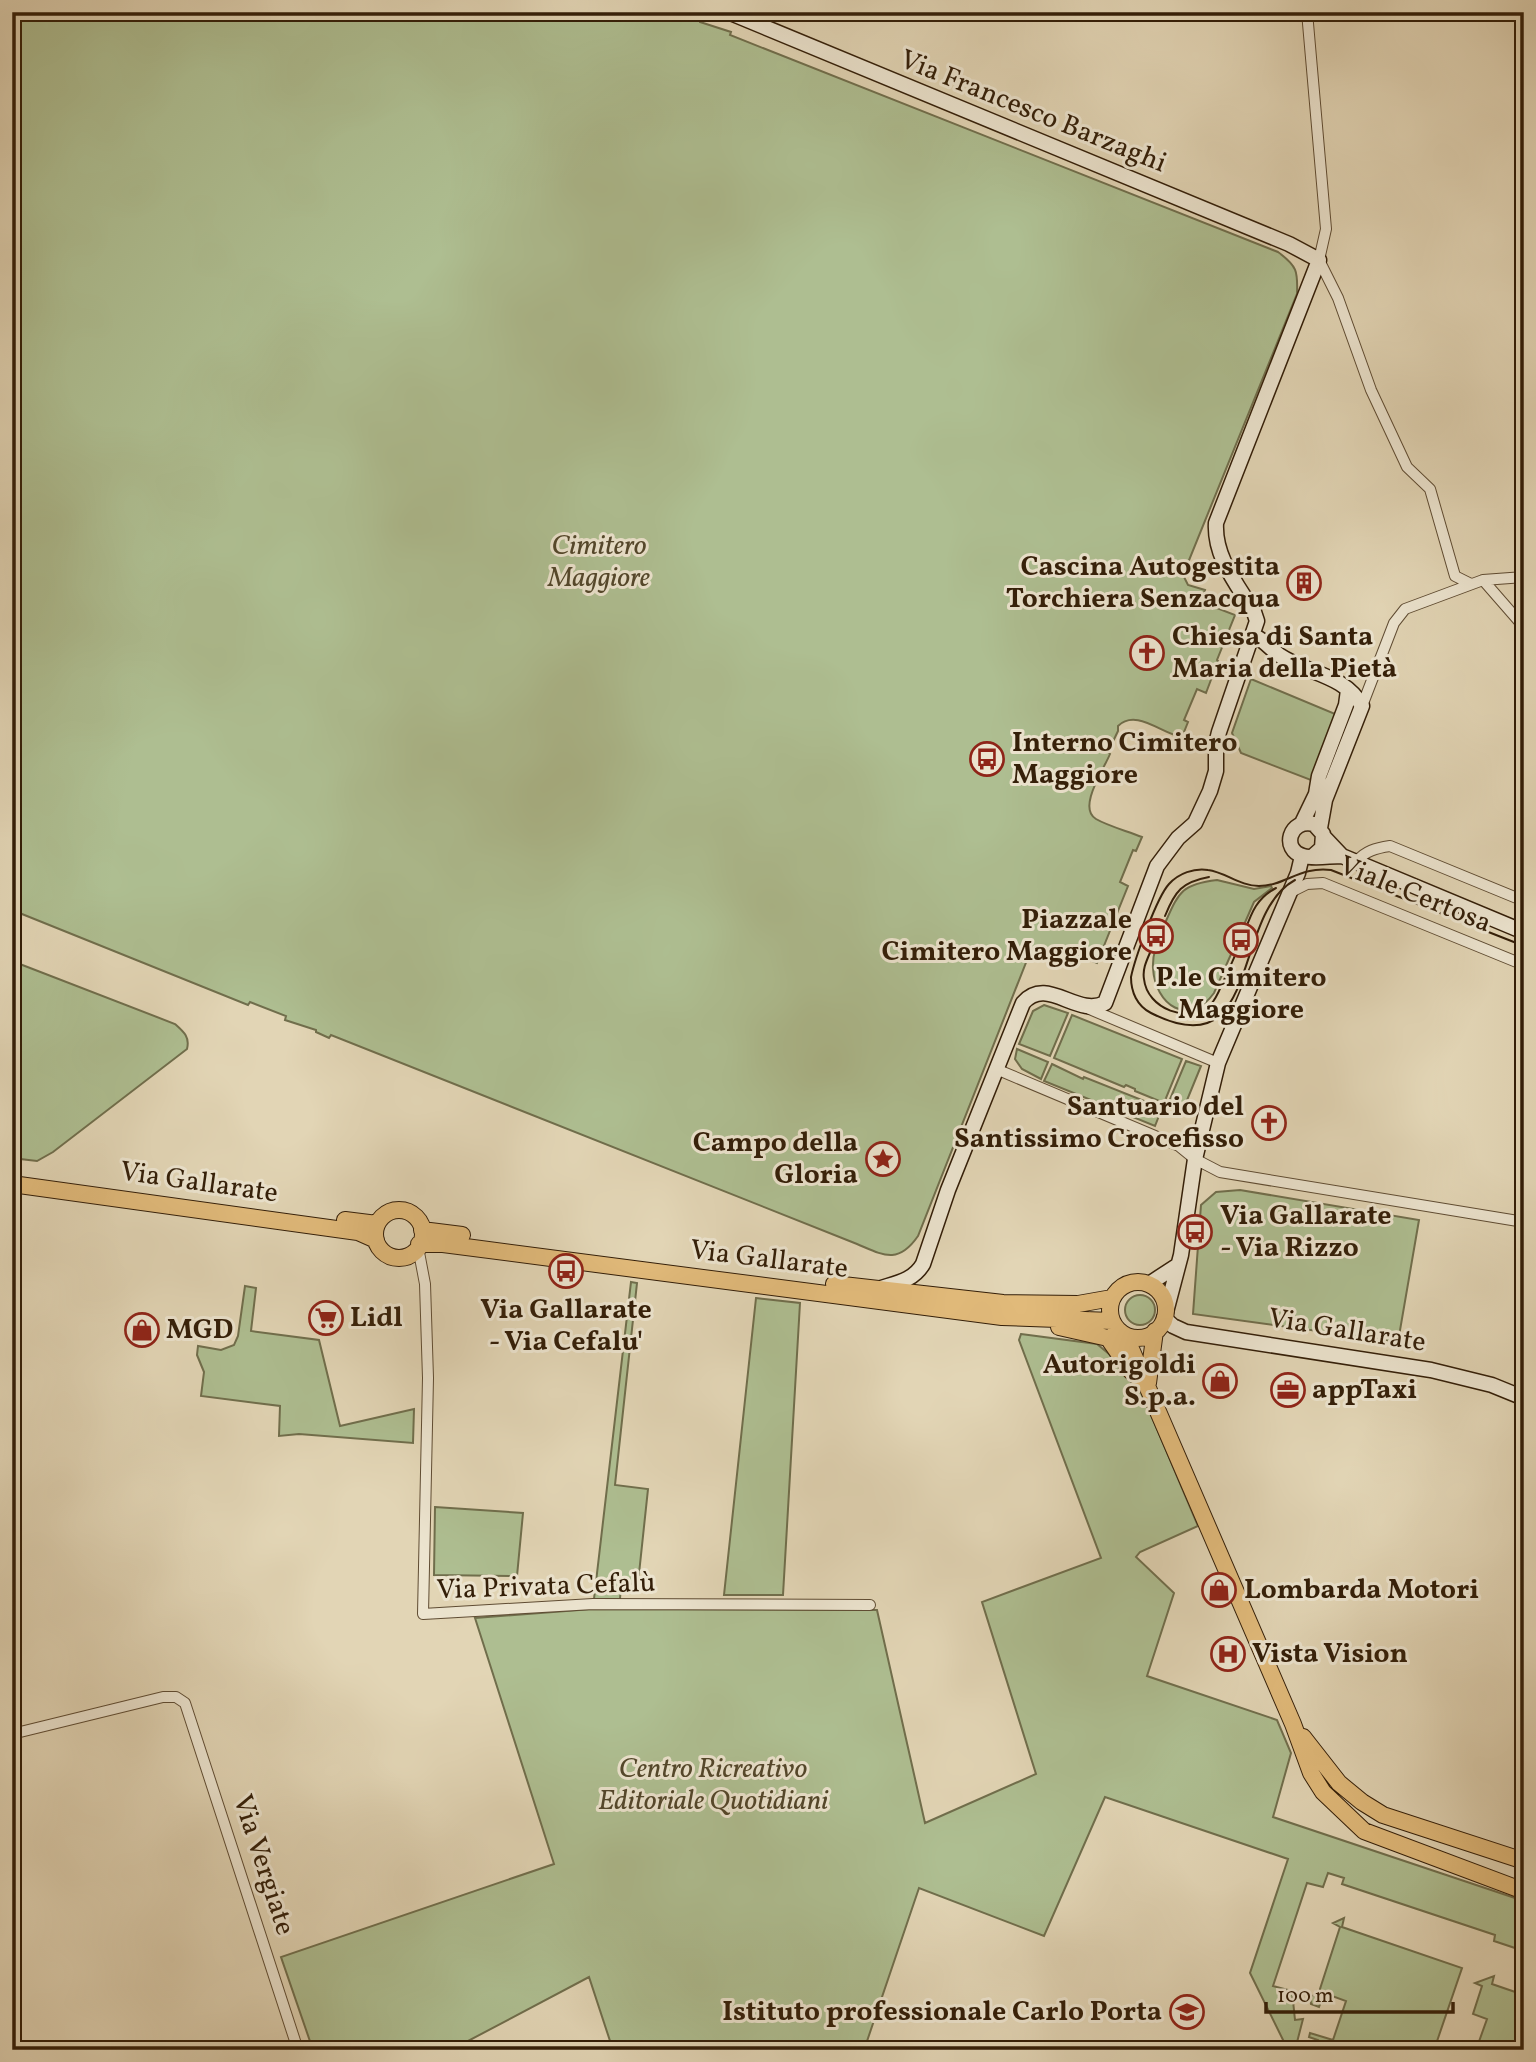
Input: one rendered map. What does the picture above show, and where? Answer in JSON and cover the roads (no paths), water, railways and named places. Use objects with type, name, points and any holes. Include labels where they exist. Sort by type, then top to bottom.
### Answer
[{"type":"main road","name":"Via Francesco Barzaghi","points":[[728,12],[1289,244],[1319,260]]},
{"type":"main road","points":[[877,1289],[911,1279],[923,1264],[948,1191],[1026,999],[1037,993],[1048,993],[1084,1007],[1098,1007],[1107,1000],[1157,866],[1178,838],[1195,823],[1210,790],[1216,771],[1219,732],[1255,628],[1254,611],[1224,563],[1217,546],[1216,523],[1319,260]]},
{"type":"main road","points":[[1148,1385],[1162,1320],[1178,1265],[1195,1159],[1218,1063],[1288,894],[1308,856],[1322,848],[1325,800],[1362,706],[1340,682],[1280,655],[1255,628]]},
{"type":"main road","points":[[1308,856],[1292,848],[1290,838],[1294,829],[1302,823],[1316,794],[1319,776],[1346,705],[1349,690]]},
{"type":"main road","points":[[1302,823],[1310,823],[1322,833]]},
{"type":"main road","name":"Viale Certosa","points":[[1322,833],[1342,856]]},
{"type":"main road","name":"Viale Certosa","points":[[1308,856],[1342,856],[1524,932]]},
{"type":"main road","name":"Via Gallarate","points":[[12,1174],[377,1232]]},
{"type":"main road","name":"Via Gallarate","points":[[12,1184],[358,1232],[377,1232]]},
{"type":"main road","name":"Via Gallarate","points":[[402,1210],[415,1216],[420,1241],[407,1256],[395,1257],[384,1252],[377,1232],[388,1213],[402,1210]]},
{"type":"main road","name":"Via Gallarate","points":[[420,1241],[1003,1303],[1078,1304],[1112,1298],[1127,1284],[1149,1284]]},
{"type":"main road","name":"Via Gallarate","points":[[420,1241],[1002,1317],[1112,1321]]},
{"type":"main road","points":[[1162,1320],[1162,1295],[1149,1284],[1178,1265]]},
{"type":"main road","points":[[1112,1298],[1112,1321],[1125,1335],[1148,1385],[1293,1724],[1311,1773],[1322,1792],[1364,1831],[1524,1891]]},
{"type":"main road","points":[[1002,1317],[1108,1338],[1131,1371],[1148,1385]]},
{"type":"main road","points":[[1125,1335],[1141,1337],[1162,1320]]},
{"type":"main road","name":"Via Gallarate","points":[[1162,1320],[1186,1332],[1432,1370],[1492,1385],[1524,1398]]},
{"type":"main road","points":[[1293,1724],[1339,1783],[1383,1815],[1524,1861]]},
{"type":"street","points":[[1307,12],[1326,229],[1319,260],[1338,298],[1371,390],[1407,467],[1430,489],[1455,576],[1471,584]]},
{"type":"street","points":[[1362,706],[1399,615],[1405,609],[1483,580],[1524,578]]},
{"type":"street","points":[[1483,580],[1524,627]]},
{"type":"street","name":"Viale Certosa","points":[[1356,862],[1362,855],[1390,846],[1524,901]]},
{"type":"street","name":"Viale Certosa","points":[[1288,894],[1307,884],[1323,883],[1524,965]]},
{"type":"street","points":[[1084,1007],[1218,1063]]},
{"type":"street","points":[[996,1069],[1179,1146],[1195,1159],[1220,1172],[1524,1222]]},
{"type":"street","name":"Via Privata Cefalù","points":[[420,1241],[425,1284],[428,1378],[423,1614],[593,1604],[870,1605]]},
{"type":"street","name":"Via Vergiate","points":[[12,1734],[163,1697],[179,1698],[185,1703],[298,2050]]},
{"type":"tram line","points":[[1295,880],[1275,898],[1261,924],[1241,981],[1229,1005],[1212,1021],[1187,1025],[1151,1013],[1139,1002],[1132,988],[1131,977],[1153,914],[1169,884],[1182,874],[1197,870],[1214,871],[1245,884],[1259,886],[1277,883],[1301,873],[1331,870],[1524,946]]},
{"type":"tram line","points":[[1165,916],[1172,900],[1181,889],[1192,882],[1209,877]]},
{"type":"tram line","points":[[1152,948],[1144,975],[1147,990],[1153,999],[1170,1011],[1192,1013],[1202,1010],[1217,996],[1257,904],[1276,888]]},
{"type":"place","name":"Cascina Autogestita Torchiera Senzacqua","points":[[1304,583]]},
{"type":"place","name":"Chiesa di Santa Maria della Pietà","points":[[1147,653]]},
{"type":"place","name":"Interno Cimitero Maggiore","points":[[987,759]]},
{"type":"place","name":"Piazzale Cimitero Maggiore","points":[[1156,936]]},
{"type":"place","name":"P.le Cimitero Maggiore","points":[[1241,940]]},
{"type":"place","name":"Santuario del Santissimo Crocefisso","points":[[1269,1123]]},
{"type":"place","name":"Campo della Gloria","points":[[883,1159]]},
{"type":"place","name":"Via Gallarate - Via Rizzo","points":[[1195,1232]]},
{"type":"place","name":"Via Gallarate - Via Cefalu'","points":[[566,1271]]},
{"type":"place","name":"Lidl","points":[[326,1318]]},
{"type":"place","name":"MGD","points":[[142,1330]]},
{"type":"place","name":"Autorigoldi S.p.a.","points":[[1220,1381]]},
{"type":"place","name":"appTaxi","points":[[1288,1390]]},
{"type":"place","name":"Lombarda Motori","points":[[1219,1590]]},
{"type":"place","name":"Vista Vision","points":[[1228,1654]]},
{"type":"place","name":"Istituto professionale Carlo Porta","points":[[1187,2012]]},
{"type":"park label","name":"Cimitero Maggiore","points":[[599,562]]},
{"type":"park label","name":"Centro Ricreativo Editoriale Quotidiani","points":[[713,1785]]}]
